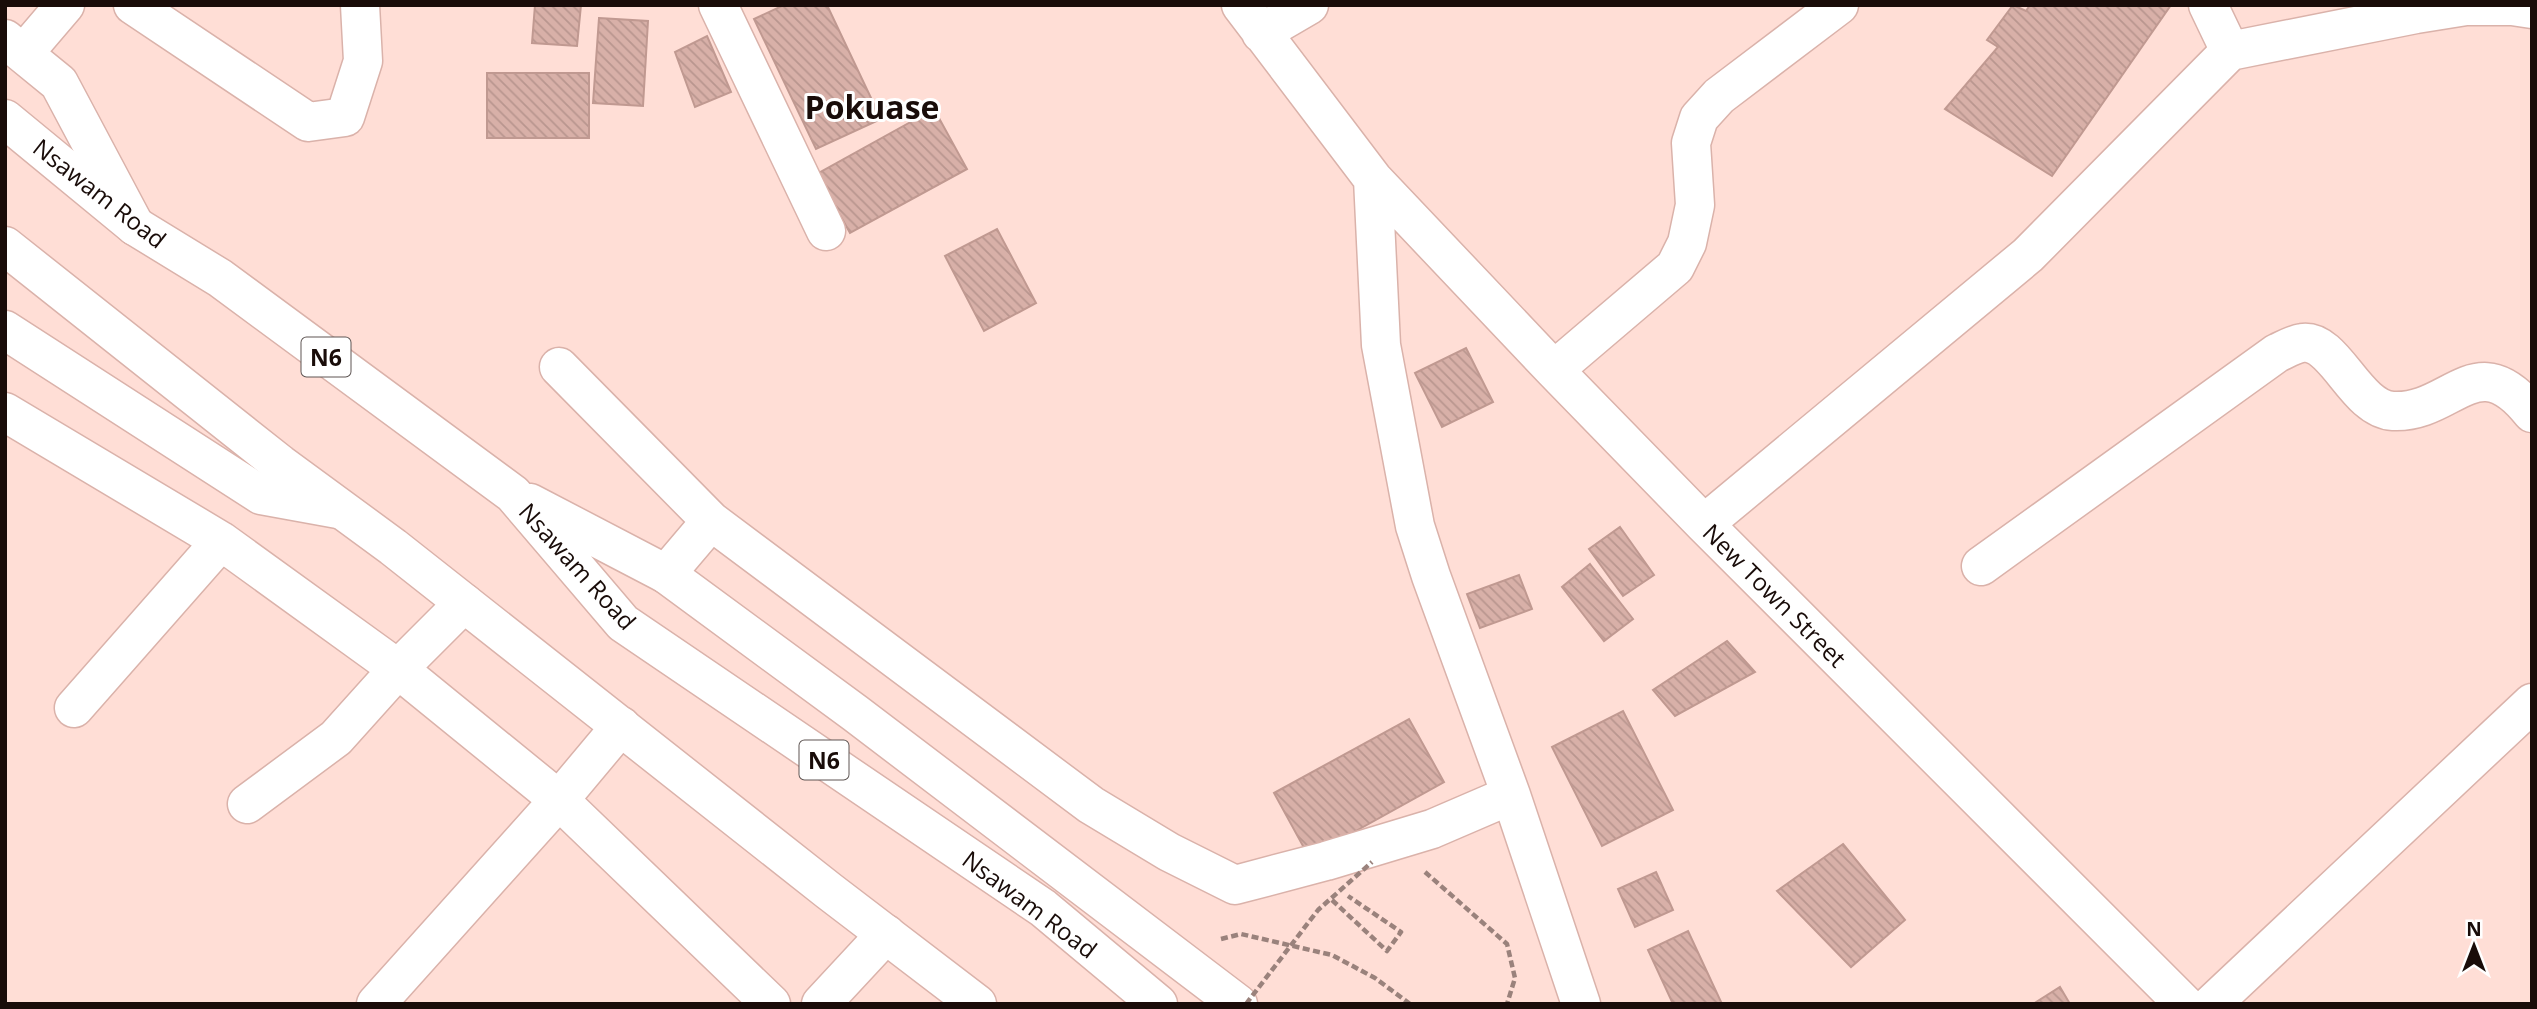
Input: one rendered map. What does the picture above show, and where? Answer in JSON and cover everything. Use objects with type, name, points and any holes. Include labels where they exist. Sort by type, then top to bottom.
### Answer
[{"type":"main road","points":[[65,5],[14,46],[59,83],[135,226]]},
{"type":"main road","points":[[133,5],[307,122],[345,117],[363,61],[360,5]]},
{"type":"main road","points":[[718,5],[826,231]]},
{"type":"main road","points":[[1251,19],[1309,5]]},
{"type":"main road","points":[[1554,370],[1675,267],[1687,243],[1695,205],[1691,143],[1699,117],[1718,96],[1839,5]]},
{"type":"main road","points":[[2208,5],[2230,51]]},
{"type":"main road","points":[[1704,524],[2028,255],[2230,51],[2466,6],[2532,9]]},
{"type":"main road","name":"New Town Street","points":[[1251,19],[1373,179],[1704,524],[2184,1004]]},
{"type":"main road","name":"Nsawam Road","points":[[5,119],[135,226],[220,278],[513,494],[623,623],[1043,908],[1158,1004]]},
{"type":"main road","points":[[1373,179],[1381,345],[1415,526],[1511,794],[1581,1004]]},
{"type":"main road","points":[[5,246],[338,509],[393,547],[977,1004]]},
{"type":"main road","points":[[5,330],[261,495],[338,509]]},
{"type":"main road","points":[[1980,566],[2277,353],[2303,342],[2321,348],[2368,400],[2392,411],[2425,406],[2474,381],[2497,383],[2518,395],[2532,413]]},
{"type":"main road","points":[[559,367],[711,521],[1091,806],[1169,852],[1236,885],[1432,829],[1511,794]]},
{"type":"main road","points":[[5,412],[221,541],[398,668],[559,800],[771,1004]]},
{"type":"main road","points":[[513,494],[666,574],[855,713],[1238,1004]]},
{"type":"main road","points":[[666,574],[711,521]]},
{"type":"main road","points":[[74,708],[221,541]]},
{"type":"main road","points":[[247,804],[336,738],[398,668],[464,603]]},
{"type":"main road","points":[[2212,1004],[2532,703]]},
{"type":"main road","points":[[376,1004],[559,800],[621,726]]},
{"type":"main road","points":[[821,1004],[886,934]]},
{"type":"path","points":[[1246,1004],[1318,910],[1372,862],[1384,858]]},
{"type":"path","points":[[1416,864],[1507,944],[1514,978],[1507,1004]]},
{"type":"path","points":[[1331,899],[1387,951],[1401,932],[1350,899]]},
{"type":"path","points":[[1169,951],[1241,934],[1332,955],[1375,978],[1410,1004]]},
{"type":"building","points":[[535,5],[581,5],[577,46],[532,43]]},
{"type":"building","points":[[784,5],[827,5],[881,119],[816,149],[754,19]]},
{"type":"building","points":[[2013,5],[2026,11],[2030,5],[2171,5],[2052,176],[1945,109],[1998,47],[1987,40]]},
{"type":"building","points":[[599,18],[648,21],[643,106],[593,103]]},
{"type":"building","points":[[707,36],[731,92],[695,107],[675,52]]},
{"type":"building","points":[[487,73],[589,73],[589,138],[487,138]]},
{"type":"building","points":[[934,109],[967,169],[850,233],[817,174]]},
{"type":"building","points":[[997,229],[1036,303],[984,331],[945,256]]},
{"type":"building","points":[[1466,348],[1493,402],[1442,427],[1415,373]]},
{"type":"building","points":[[1620,527],[1654,575],[1623,596],[1589,549]]},
{"type":"building","points":[[1590,564],[1633,619],[1604,641],[1562,587]]},
{"type":"building","points":[[1519,575],[1532,609],[1480,628],[1467,594]]},
{"type":"building","points":[[1727,641],[1755,672],[1675,716],[1653,690]]},
{"type":"building","points":[[1623,711],[1673,810],[1602,846],[1552,747]]},
{"type":"building","points":[[1409,719],[1444,782],[1309,857],[1274,793]]},
{"type":"building","points":[[1843,844],[1905,920],[1851,967],[1777,891]]},
{"type":"building","points":[[1656,872],[1673,910],[1635,927],[1618,889]]},
{"type":"building","points":[[1688,931],[1722,1004],[1673,1004],[1648,950]]},
{"type":"building","points":[[2060,987],[2070,1004],[2033,1004]]},
{"type":"district","name":"Pokuase","points":[[872,106]]}]
